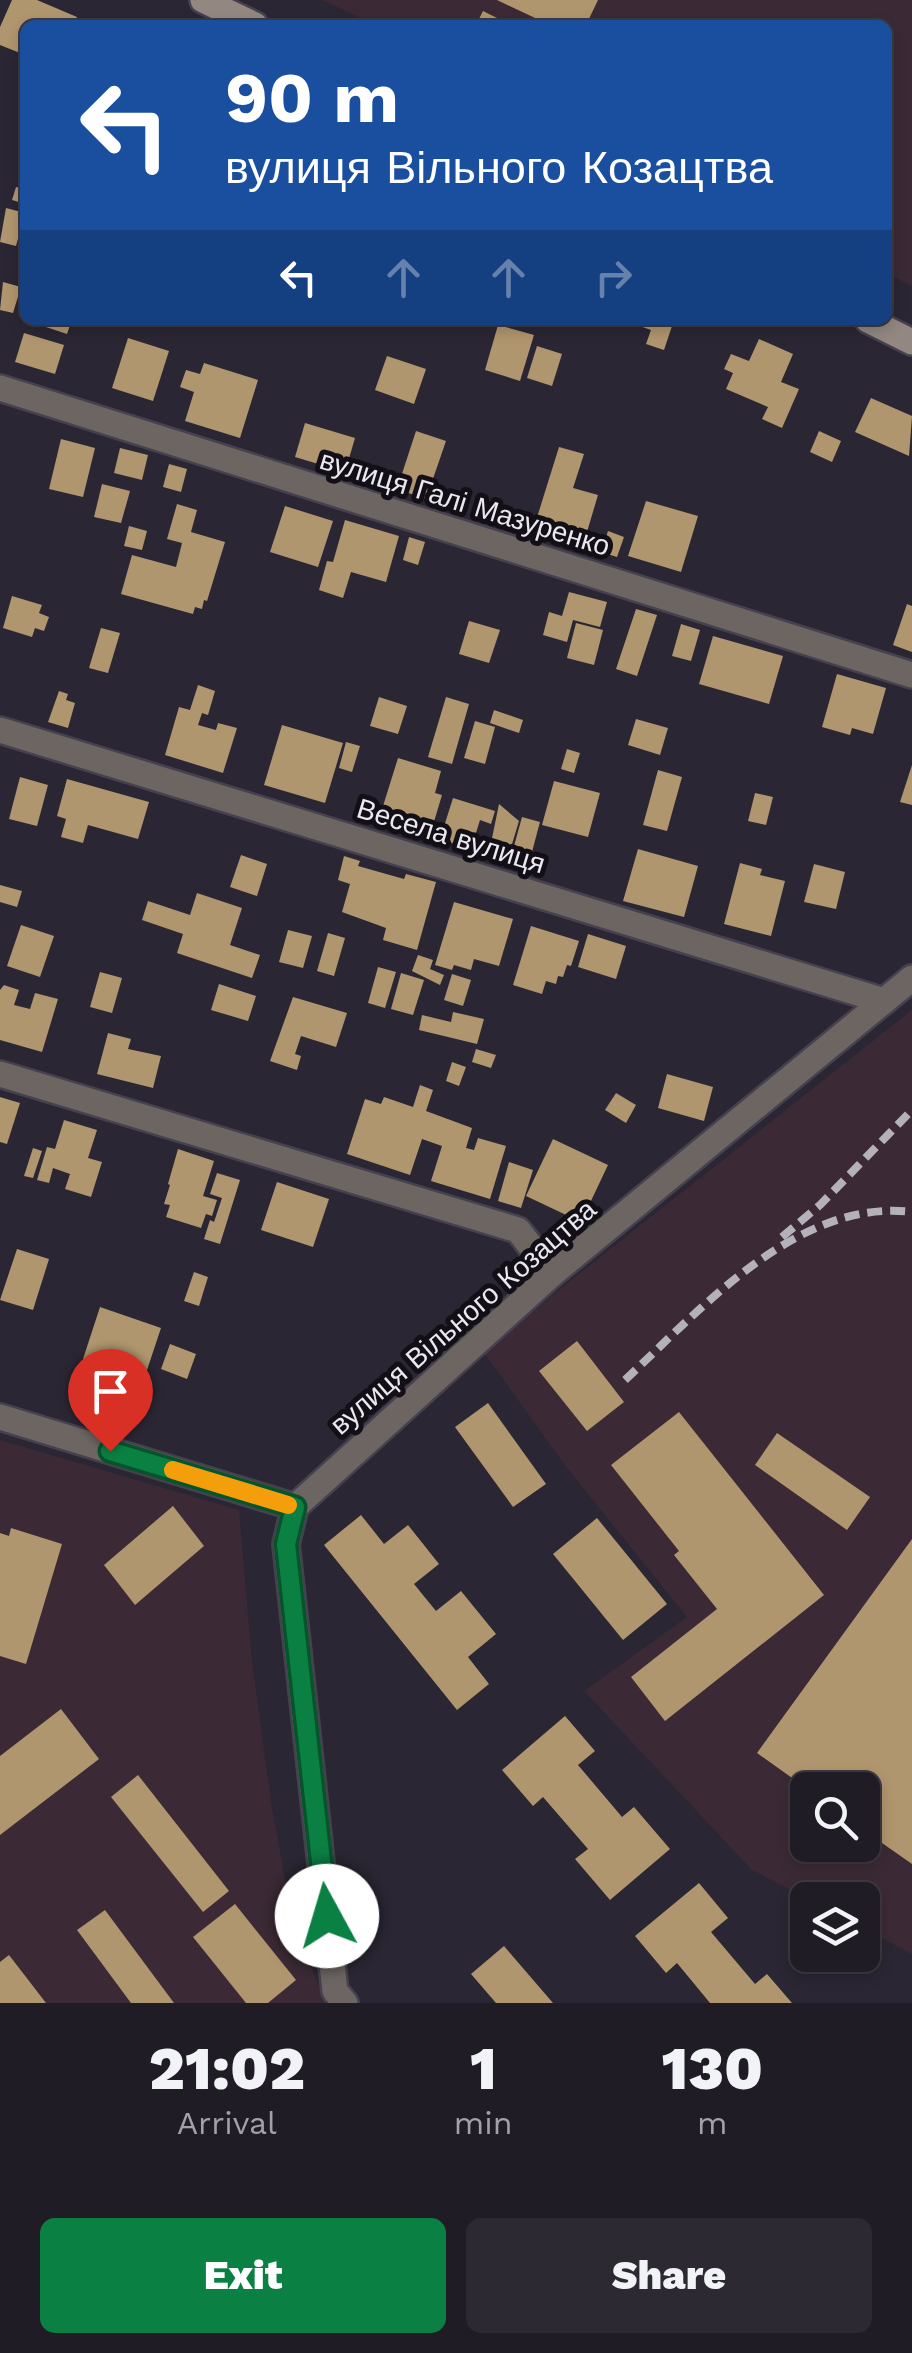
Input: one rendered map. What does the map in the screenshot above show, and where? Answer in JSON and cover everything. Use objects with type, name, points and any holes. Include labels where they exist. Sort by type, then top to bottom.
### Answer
[{"type":"main road","points":[[203,0],[244,20]]},
{"type":"main road","points":[[878,325],[912,342]]},
{"type":"street","name":"вулиця Галі Мазуренко","points":[[0,388],[912,675]]},
{"type":"street","name":"Весела вулиця","points":[[0,730],[884,1001]]},
{"type":"street","name":"вулиця Вільного Козацтва","points":[[295,1507],[552,1274],[912,978]]},
{"type":"street","points":[[0,1074],[518,1230],[552,1274]]},
{"type":"street","points":[[0,1417],[295,1507],[286,1544],[336,1991],[345,2003]]},
{"type":"shaded area","points":[[322,0],[912,0],[912,286],[892,276],[892,20],[365,20]]},
{"type":"shaded area","points":[[912,1010],[912,1954],[880,1937],[880,1882],[790,1882],[790,1890],[751,1869],[584,1691],[687,1617],[564,1464],[485,1354],[551,1296]]},
{"type":"shaded area","points":[[0,1440],[239,1510],[252,1661],[272,1809],[294,1926],[326,2003],[0,2003]]},
{"type":"building","points":[[12,0],[37,0],[77,17],[20,20],[20,53],[0,45],[0,27]]},
{"type":"building","points":[[497,0],[598,0],[588,20],[539,20]]},
{"type":"building","points":[[483,11],[501,20],[478,20]]},
{"type":"building","points":[[16,187],[20,188],[20,202],[12,200]]},
{"type":"building","points":[[6,208],[20,212],[16,246],[0,242]]},
{"type":"building","points":[[3,282],[20,287],[13,313],[0,310]]},
{"type":"building","points":[[47,325],[70,325],[67,334]]},
{"type":"building","points":[[498,325],[534,335],[520,381],[485,370]]},
{"type":"building","points":[[637,325],[672,325],[664,350],[646,344],[651,330]]},
{"type":"building","points":[[24,333],[64,345],[55,374],[15,362]]},
{"type":"building","points":[[128,338],[169,351],[153,401],[112,388]]},
{"type":"building","points":[[759,339],[793,354],[781,382],[799,389],[782,428],[762,419],[768,407],[726,389],[733,373],[724,369],[731,354],[749,361]]},
{"type":"building","points":[[537,346],[562,354],[552,386],[527,378]]},
{"type":"building","points":[[387,356],[426,369],[414,404],[375,390]]},
{"type":"building","points":[[204,363],[258,380],[240,438],[185,421],[194,392],[180,387],[186,370],[200,374]]},
{"type":"building","points":[[871,398],[912,416],[909,456],[855,432]]},
{"type":"building","points":[[305,423],[355,438],[345,472],[295,457]]},
{"type":"building","points":[[416,431],[446,441],[426,499],[397,489]]},
{"type":"building","points":[[819,431],[841,441],[832,462],[810,452]]},
{"type":"building","points":[[61,439],[95,448],[83,497],[49,489]]},
{"type":"building","points":[[559,447],[584,454],[573,488],[598,495],[584,542],[534,527]]},
{"type":"building","points":[[120,448],[148,455],[142,480],[114,473]]},
{"type":"building","points":[[169,464],[187,469],[181,492],[163,487]]},
{"type":"building","points":[[102,484],[130,491],[121,523],[94,517]]},
{"type":"building","points":[[646,501],[698,516],[681,572],[628,556]]},
{"type":"building","points":[[177,504],[197,510],[191,532],[225,542],[207,601],[204,600],[202,609],[195,607],[193,614],[121,594],[132,555],[176,567],[182,543],[167,539]]},
{"type":"building","points":[[285,506],[333,521],[318,567],[270,552]]},
{"type":"building","points":[[345,520],[399,536],[386,582],[351,572],[343,598],[319,590],[327,561],[333,562]]},
{"type":"building","points":[[129,526],[147,531],[142,550],[124,546]]},
{"type":"building","points":[[608,531],[624,537],[617,557],[601,552]]},
{"type":"building","points":[[409,537],[425,542],[418,565],[403,560]]},
{"type":"building","points":[[569,592],[607,602],[600,627],[573,620],[567,642],[543,635],[549,612],[562,616]]},
{"type":"building","points":[[12,596],[42,605],[39,613],[49,617],[44,631],[35,628],[32,637],[3,628]]},
{"type":"building","points":[[907,604],[912,606],[912,652],[893,645]]},
{"type":"building","points":[[636,609],[657,615],[637,676],[616,669]]},
{"type":"building","points":[[469,621],[500,630],[489,663],[459,654]]},
{"type":"building","points":[[576,623],[603,630],[594,665],[567,658]]},
{"type":"building","points":[[681,624],[700,630],[691,661],[672,656]]},
{"type":"building","points":[[101,628],[120,633],[108,673],[89,668]]},
{"type":"building","points":[[713,636],[783,656],[769,704],[699,684]]},
{"type":"building","points":[[837,674],[886,688],[873,734],[852,728],[850,735],[822,727]]},
{"type":"building","points":[[198,685],[215,691],[208,715],[202,713],[198,725],[216,730],[218,723],[237,728],[223,773],[165,755],[179,707],[190,710]]},
{"type":"building","points":[[59,691],[75,703],[68,728],[48,722]]},
{"type":"building","points":[[379,697],[407,706],[398,734],[370,726]]},
{"type":"building","points":[[446,697],[469,704],[452,764],[428,757]]},
{"type":"building","points":[[494,710],[523,720],[519,733],[490,723]]},
{"type":"building","points":[[636,719],[668,728],[660,755],[628,745]]},
{"type":"building","points":[[475,721],[495,727],[485,764],[464,758]]},
{"type":"building","points":[[282,725],[343,743],[325,803],[264,785]]},
{"type":"building","points":[[346,742],[360,746],[352,772],[339,768]]},
{"type":"building","points":[[567,749],[580,753],[574,773],[561,769]]},
{"type":"building","points":[[398,758],[441,771],[435,793],[442,795],[430,835],[379,819]]},
{"type":"building","points":[[912,765],[912,805],[900,802]]},
{"type":"building","points":[[658,770],[682,777],[667,831],[643,825]]},
{"type":"building","points":[[20,777],[48,785],[37,826],[9,819]]},
{"type":"building","points":[[67,779],[149,802],[138,839],[88,825],[83,843],[61,837],[66,819],[57,816]]},
{"type":"building","points":[[554,781],[600,793],[588,837],[542,825]]},
{"type":"building","points":[[755,793],[773,797],[766,825],[748,821]]},
{"type":"building","points":[[453,798],[495,811],[491,824],[480,820],[471,849],[440,839]]},
{"type":"building","points":[[499,804],[519,821],[509,854],[490,848]]},
{"type":"building","points":[[522,817],[540,822],[529,863],[511,857]]},
{"type":"building","points":[[638,849],[698,866],[684,917],[623,901]]},
{"type":"building","points":[[241,855],[267,864],[257,896],[230,887]]},
{"type":"building","points":[[344,856],[360,861],[358,866],[404,879],[406,874],[436,882],[417,950],[383,940],[386,928],[342,912],[350,884],[338,880]]},
{"type":"building","points":[[740,863],[762,869],[760,875],[785,881],[771,936],[724,924]]},
{"type":"building","points":[[814,864],[845,872],[836,909],[804,902]]},
{"type":"building","points":[[0,885],[22,891],[17,907],[0,902]]},
{"type":"building","points":[[197,893],[242,908],[230,945],[260,955],[252,978],[177,953],[183,934],[142,920],[148,901],[190,915]]},
{"type":"building","points":[[454,902],[513,919],[499,966],[474,959],[471,970],[435,965]]},
{"type":"building","points":[[21,925],[54,936],[40,977],[7,966]]},
{"type":"building","points":[[531,926],[579,941],[571,966],[567,965],[556,984],[546,981],[542,994],[513,985]]},
{"type":"building","points":[[288,930],[312,936],[303,968],[279,962]]},
{"type":"building","points":[[328,933],[345,938],[334,976],[317,971]]},
{"type":"building","points":[[588,934],[626,946],[616,979],[578,967]]},
{"type":"building","points":[[418,955],[433,960],[430,969],[444,975],[440,985],[412,971]]},
{"type":"building","points":[[378,967],[396,972],[385,1008],[368,1003]]},
{"type":"building","points":[[100,972],[122,978],[112,1013],[90,1007]]},
{"type":"building","points":[[401,973],[424,980],[413,1015],[391,1009]]},
{"type":"building","points":[[452,974],[471,980],[463,1006],[444,1000]]},
{"type":"building","points":[[219,984],[256,996],[248,1021],[211,1010]]},
{"type":"building","points":[[4,985],[19,990],[14,1005],[30,1009],[35,993],[58,999],[42,1052],[0,1040],[0,990]]},
{"type":"building","points":[[293,997],[347,1013],[336,1047],[301,1036],[295,1054],[301,1056],[297,1070],[270,1061]]},
{"type":"building","points":[[453,1012],[484,1019],[477,1044],[419,1030],[422,1015],[451,1022]]},
{"type":"building","points":[[108,1033],[131,1039],[128,1049],[161,1056],[153,1088],[97,1074]]},
{"type":"building","points":[[476,1049],[496,1055],[491,1068],[472,1062]]},
{"type":"building","points":[[452,1062],[466,1067],[459,1086],[446,1081]]},
{"type":"building","points":[[667,1074],[713,1087],[704,1121],[658,1108]]},
{"type":"building","points":[[420,1085],[433,1090],[426,1111],[472,1128],[466,1148],[474,1150],[478,1138],[506,1146],[490,1199],[431,1181],[442,1146],[422,1139],[410,1175],[347,1154],[365,1099],[381,1104],[384,1097],[413,1107]]},
{"type":"building","points":[[616,1093],[636,1105],[626,1123],[605,1110]]},
{"type":"building","points":[[0,1097],[20,1103],[7,1144],[0,1142]]},
{"type":"building","points":[[64,1120],[97,1130],[88,1158],[102,1162],[91,1197],[65,1189],[70,1174],[53,1168],[49,1183],[37,1180],[47,1147],[55,1149]]},
{"type":"building","points":[[553,1139],[608,1165],[581,1222],[526,1196]]},
{"type":"building","points":[[33,1148],[42,1151],[33,1178],[24,1176]]},
{"type":"building","points":[[178,1149],[214,1161],[203,1196],[217,1200],[212,1216],[206,1214],[201,1228],[166,1217],[170,1205],[164,1204]]},
{"type":"building","points":[[509,1162],[533,1170],[521,1208],[498,1201]]},
{"type":"building","points":[[217,1173],[240,1180],[220,1244],[204,1239],[222,1198],[210,1194]]},
{"type":"building","points":[[277,1182],[329,1199],[313,1247],[261,1230]]},
{"type":"building","points":[[17,1249],[49,1259],[33,1310],[0,1300]]},
{"type":"building","points":[[194,1272],[208,1277],[199,1306],[184,1301]]},
{"type":"building","points":[[100,1307],[161,1328],[144,1379],[83,1359]]},
{"type":"building","points":[[577,1341],[624,1402],[587,1431],[539,1371]]},
{"type":"building","points":[[170,1344],[196,1354],[187,1379],[161,1369]]},
{"type":"building","points":[[488,1403],[546,1484],[513,1507],[455,1427]]},
{"type":"building","points":[[679,1412],[824,1595],[665,1721],[631,1677],[717,1609],[674,1555],[679,1551],[611,1465]]},
{"type":"building","points":[[777,1433],[870,1497],[847,1530],[755,1465]]},
{"type":"building","points":[[173,1506],[204,1546],[135,1605],[104,1565]]},
{"type":"building","points":[[361,1515],[384,1544],[408,1525],[439,1564],[414,1584],[436,1611],[461,1591],[496,1634],[468,1657],[489,1684],[457,1710],[324,1545]]},
{"type":"building","points":[[597,1518],[667,1604],[623,1640],[553,1554]]},
{"type":"building","points":[[11,1528],[62,1544],[26,1664],[0,1656],[0,1533],[9,1536]]},
{"type":"building","points":[[912,1539],[912,1864],[880,1842],[880,1772],[790,1772],[790,1776],[757,1753]]},
{"type":"building","points":[[61,1709],[99,1759],[0,1835],[0,1756]]},
{"type":"building","points":[[565,1716],[595,1751],[578,1765],[622,1817],[634,1807],[670,1849],[610,1900],[575,1859],[588,1849],[543,1797],[533,1806],[502,1770]]},
{"type":"building","points":[[138,1775],[229,1891],[203,1912],[111,1797]]},
{"type":"building","points":[[699,1883],[728,1918],[711,1932],[755,1984],[767,1974],[792,2003],[710,2003],[677,1963],[666,1973],[635,1936]]},
{"type":"building","points":[[235,1904],[296,1980],[268,2003],[246,2003],[193,1937]]},
{"type":"building","points":[[105,1910],[174,2003],[131,2003],[77,1930]]},
{"type":"building","points":[[504,1946],[553,2003],[496,2003],[471,1974]]},
{"type":"building","points":[[9,1955],[46,2003],[0,2003],[0,1962]]},
{"type":"railway","points":[[782,1237],[820,1205],[912,1110]]},
{"type":"railway","points":[[625,1380],[719,1292],[791,1241],[830,1222],[870,1212],[912,1212]]},
{"type":"slow traffic","points":[[173,1470],[288,1505]]},
{"type":"route","points":[[110,1451],[295,1507],[286,1544],[327,1916]]}]
